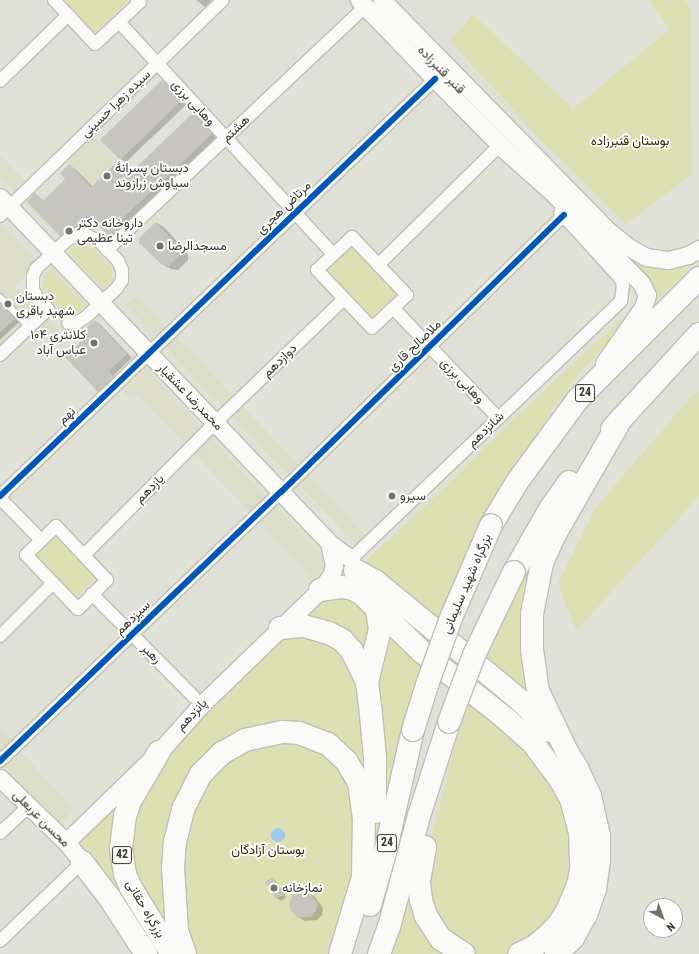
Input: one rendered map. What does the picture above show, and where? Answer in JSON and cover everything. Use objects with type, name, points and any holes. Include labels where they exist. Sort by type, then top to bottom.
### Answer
[{"type":"highway","name":"بزرگراه شهید سلیمانی","points":[[352,954],[372,899],[385,853],[413,730],[427,685],[451,618],[491,526],[517,482],[578,399],[699,278]]},
{"type":"highway","name":"24","points":[[379,954],[398,899],[438,754],[474,655],[493,611],[550,509],[574,474],[699,334]]},
{"type":"highway","points":[[556,954],[573,938],[586,914],[595,889],[599,861],[599,836],[590,796],[545,707],[536,683],[532,650],[534,600],[542,563],[554,536],[622,419]]},
{"type":"highway","points":[[353,564],[376,581],[523,703],[566,750]]},
{"type":"highway","points":[[353,564],[361,593]]},
{"type":"highway","points":[[320,590],[341,587],[350,588],[361,593],[422,652],[505,718],[532,743],[551,766],[571,799],[580,832],[582,853],[581,870],[576,891],[567,911],[558,925],[532,948],[519,954]]},
{"type":"highway","points":[[366,682],[380,629],[377,609]]},
{"type":"highway","points":[[280,628],[304,626],[329,633],[342,640],[352,651],[366,682],[372,715],[375,809],[372,836],[363,876],[340,954]]},
{"type":"highway","points":[[185,954],[177,931],[173,868],[175,842],[183,809],[192,787],[211,762],[222,753],[245,740],[282,732],[299,733],[328,744],[347,762],[355,774],[362,793],[364,840],[363,876]]},
{"type":"highway","name":"بزرگراه حقانی","points":[[159,752],[130,801],[125,816],[121,849],[125,874],[131,888],[172,954]]},
{"type":"highway","points":[[438,754],[436,795],[421,869],[421,900],[426,916],[441,939],[464,954]]},
{"type":"highway","name":"بزرگراه حقانی","points":[[82,862],[103,888],[146,954]]},
{"type":"main road","name":"قنبر قنبرزاده","points":[[382,0],[608,231],[627,246],[646,257],[668,260],[683,257],[699,249]]},
{"type":"main road","name":"قنبر قنبرزاده","points":[[362,3],[505,149]]},
{"type":"main road","points":[[505,149],[552,192],[641,283],[646,295],[644,307],[578,399]]},
{"type":"main road","name":"محمدرضا عشقیار","points":[[3,207],[53,253],[329,543],[353,564]]},
{"type":"main road","name":"پانزدهم","points":[[66,842],[159,752],[201,704],[320,590],[330,576],[334,565],[329,543]]},
{"type":"main road","name":"محسن عربعلی","points":[[0,778],[28,807],[66,842],[82,862]]},
{"type":"street","points":[[54,0],[95,44],[140,2],[138,0]]},
{"type":"street","name":"سیده زهرا حسینی","points":[[3,207],[157,64],[223,0]]},
{"type":"street","name":"هشتم","points":[[107,250],[226,138],[362,3]]},
{"type":"street","points":[[0,81],[68,15]]},
{"type":"street","name":"وهابی برزی","points":[[119,22],[333,254]]},
{"type":"street","name":"مرتاض هجری","points":[[149,353],[435,79]]},
{"type":"street","points":[[378,265],[505,149]]},
{"type":"street","name":"قنبر قنبرزاده","points":[[505,149],[620,278],[623,286],[621,300]]},
{"type":"street","name":"ملاصالح قاری","points":[[281,492],[564,215]]},
{"type":"street","points":[[0,355],[48,309],[35,294],[32,283],[36,269],[68,239],[80,235],[93,237],[120,265],[122,275],[120,284],[82,320],[68,323]]},
{"type":"street","points":[[352,237],[378,265],[407,295],[372,328],[317,270],[352,237]]},
{"type":"street","name":"دوازدهم","points":[[216,423],[344,299]]},
{"type":"street","name":"شانزدهم","points":[[353,564],[498,418],[621,300]]},
{"type":"street","name":"وهابی برزی","points":[[393,308],[498,418]]},
{"type":"street","name":"نهم","points":[[0,497],[149,353]]},
{"type":"street","name":"یازدهم","points":[[84,555],[216,423]]},
{"type":"street","name":"سیزدهم","points":[[0,761],[281,492]]},
{"type":"street","points":[[0,497],[41,540]]},
{"type":"street","points":[[56,526],[84,555],[107,580],[78,609],[26,555],[56,526]]},
{"type":"street","points":[[0,636],[53,584]]},
{"type":"street","name":"رهبر","points":[[92,594],[194,697]]},
{"type":"street","points":[[0,834],[28,807]]},
{"type":"street","points":[[0,941],[82,862]]},
{"type":"lane","points":[[0,297],[29,327]]},
{"type":"shaded area","name":"دبستان پسرانهٔ سیاوش زرازوند","points":[[91,133],[149,194],[123,219],[64,158]]},
{"type":"shaded area","points":[[0,155],[73,231],[62,241],[0,176]]},
{"type":"shaded area","points":[[0,223],[33,257],[32,269],[15,286],[68,341],[58,349],[32,321],[0,352]]},
{"type":"shaded area","points":[[136,297],[204,365],[366,536],[356,545],[125,305]]},
{"type":"shaded area","points":[[146,368],[329,564],[313,578],[139,396],[122,394]]},
{"type":"shaded area","points":[[0,728],[74,810],[60,825],[0,761]]},
{"type":"green space","points":[[61,0],[127,0],[127,2],[97,31],[93,32],[89,30]]},
{"type":"green space","name":"بوستان قنبرزاده","points":[[648,0],[684,0],[690,7],[692,174],[626,224],[541,140],[450,41],[473,14],[573,109],[670,29]]},
{"type":"green space","points":[[81,244],[93,248],[112,269],[112,280],[103,289],[68,252],[73,247]]},
{"type":"green space","points":[[353,246],[399,295],[372,320],[326,272]]},
{"type":"green space","points":[[613,248],[635,258],[699,253],[699,259],[644,312],[648,305]]},
{"type":"green space","points":[[51,268],[86,305],[78,312],[69,314],[63,312],[43,290],[42,279]]},
{"type":"green space","points":[[622,319],[624,326],[582,370],[555,406],[499,492],[438,628],[364,564],[364,562],[419,512],[516,416]]},
{"type":"green space","points":[[699,391],[699,496],[576,631],[558,583],[596,507],[693,395]]},
{"type":"green space","points":[[56,535],[97,578],[75,599],[34,556]]},
{"type":"green space","points":[[543,552],[540,702],[481,664],[527,566]]},
{"type":"green space","points":[[345,593],[378,624],[365,671],[311,622],[310,615],[331,595]]},
{"type":"green space","points":[[289,632],[324,635],[351,664],[371,777],[356,766],[259,729],[179,801],[180,954],[147,910],[126,856],[141,790],[181,738]]},
{"type":"green space","points":[[390,634],[424,668],[370,871],[380,804],[373,665]]},
{"type":"green space","points":[[468,703],[504,728],[563,790],[578,850],[560,916],[508,954],[476,954],[466,951],[429,914],[428,851],[455,744]]},
{"type":"green space","name":"بوستان آزادگان","points":[[271,737],[320,746],[350,774],[359,857],[335,954],[189,954],[179,839],[218,761]]},
{"type":"green space","points":[[149,764],[118,827],[167,954],[152,954],[89,860],[82,844],[82,838]]},
{"type":"green space","points":[[415,883],[456,954],[388,954],[408,892]]},
{"type":"water","points":[[278,828],[283,830],[285,835],[283,840],[278,842],[273,840],[271,835],[273,830]]},
{"type":"building","points":[[162,80],[181,101],[120,160],[100,140]]},
{"type":"building","points":[[193,113],[212,134],[114,227],[117,230],[110,237],[88,215],[73,229],[60,236],[27,202],[35,193],[43,201],[65,179],[60,173],[69,164],[91,187],[117,162],[129,174]]},
{"type":"building","name":"مسجدالرضا","points":[[156,222],[180,249],[180,255],[169,266],[161,264],[139,243],[139,238]]},
{"type":"building","points":[[0,303],[15,319],[0,333]]},
{"type":"building","points":[[95,320],[127,354],[109,371],[114,377],[98,392],[65,357],[85,338],[80,333]]},
{"type":"building","name":"نمازخانه","points":[[272,877],[283,895],[276,899],[265,882]]},
{"type":"building","points":[[293,893],[309,893],[318,904],[316,911],[311,917],[298,918],[291,911],[289,904]]},
{"type":"cycle path","points":[[0,496],[435,79]]},
{"type":"cycle path","points":[[0,761],[281,492],[564,215]]},
{"type":"place","name":"دبستان پسرانهٔ سیاوش زرازوند","points":[[107,176]]},
{"type":"place","name":"داروخانه دکتر تینا عظیمی","points":[[69,231]]},
{"type":"place","name":"مسجدالرضا","points":[[160,246]]},
{"type":"place","name":"دبستان شهید باقری","points":[[8,304]]},
{"type":"place","name":"کلانتری ۱۰۴ عباس آباد","points":[[94,343]]},
{"type":"place","name":"سیرو","points":[[392,496]]},
{"type":"place","name":"نمازخانه","points":[[274,888]]}]
